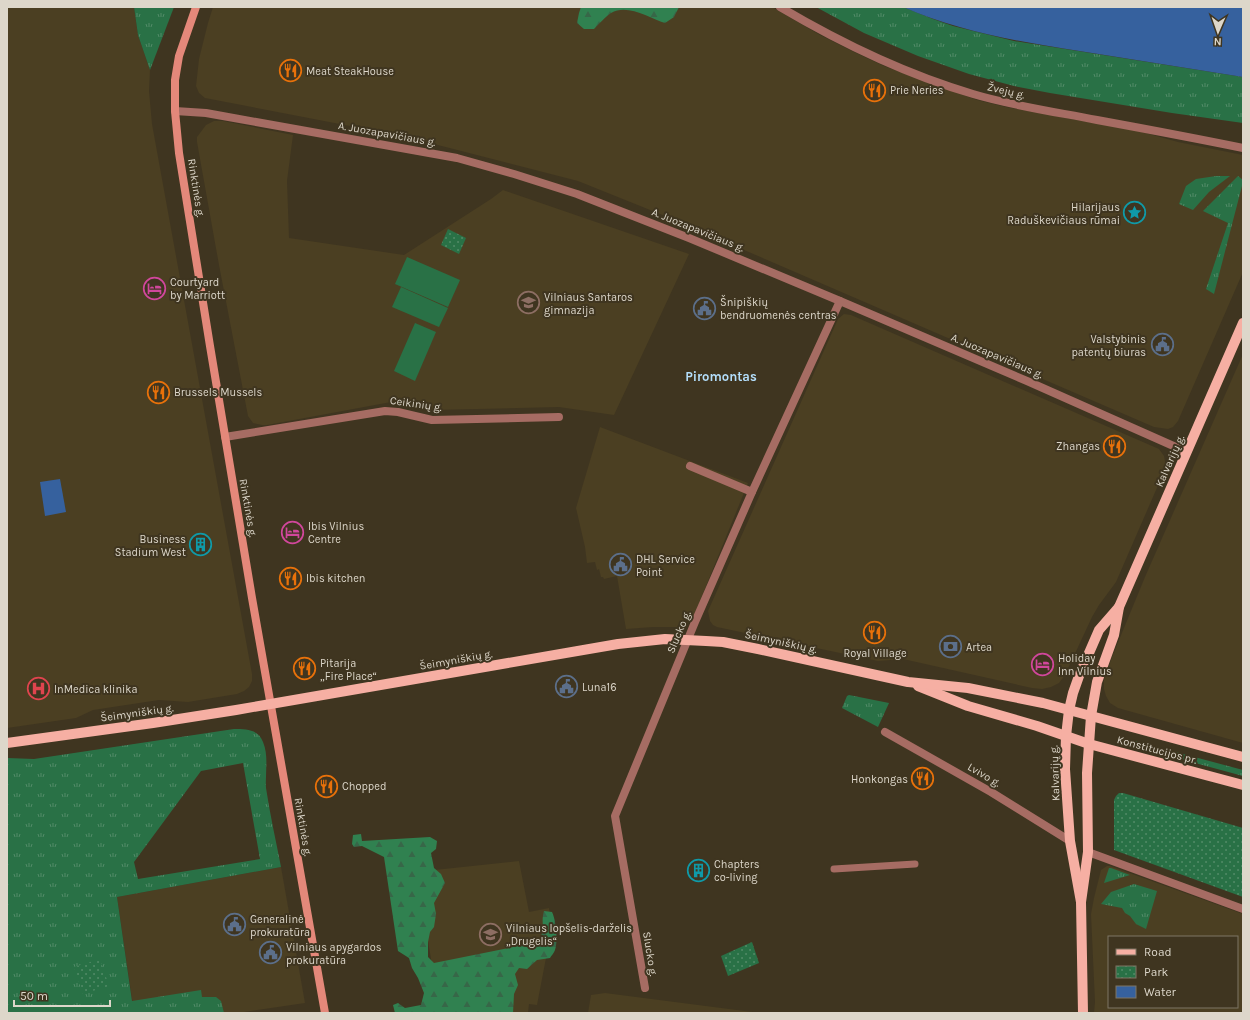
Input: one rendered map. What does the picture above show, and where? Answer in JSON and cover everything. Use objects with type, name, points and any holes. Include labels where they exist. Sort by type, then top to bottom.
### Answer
[{"type":"main road","name":"Rinktinės g.","points":[[196,7],[179,56],[175,80],[175,111],[179,153],[270,704],[325,1013]]},
{"type":"main road","name":"Kalvarijų g.","points":[[1083,1013],[1081,902],[1088,852],[1087,773],[1091,716],[1098,682],[1114,635],[1118,608],[1243,323]]},
{"type":"main road","name":"Kalvarijų g.","points":[[1081,902],[1070,841],[1065,769],[1066,736],[1069,710],[1079,676],[1099,630],[1118,608]]},
{"type":"main road","name":"Šeimyniškių g.","points":[[7,743],[153,723],[618,644],[654,640],[723,642],[908,682],[968,688],[1043,703],[1069,710]]},
{"type":"main road","name":"Šeimyniškių g.","points":[[908,682],[968,706],[1066,736]]},
{"type":"main road","name":"Konstitucijos pr.","points":[[1069,710],[1243,757]]},
{"type":"main road","name":"Konstitucijos pr.","points":[[1066,736],[1089,744],[1243,785]]},
{"type":"street","name":"Žvejų g.","points":[[780,7],[828,35],[863,52],[938,82],[973,94],[1031,108],[1243,148]]},
{"type":"street","name":"A. Juozapavičiaus g.","points":[[175,111],[206,113],[457,158],[577,194],[689,238],[840,301],[1027,381],[1187,452]]},
{"type":"street","name":"Slucko g.","points":[[645,988],[615,816],[687,640],[752,492],[840,301]]},
{"type":"street","name":"Ceikinių g.","points":[[225,437],[385,411],[398,412],[432,420],[559,417]]},
{"type":"street","points":[[690,466],[752,492]]},
{"type":"street","name":"Lvivo g.","points":[[885,732],[991,792],[1070,841]]},
{"type":"street","points":[[1088,852],[1243,909]]},
{"type":"lane","points":[[834,869],[915,864]]},
{"type":"shaded area","points":[[7,7],[134,7],[138,35],[150,70],[149,91],[152,124],[252,674],[252,681],[249,687],[237,694],[188,702],[159,700],[93,710],[76,718],[7,728]]},
{"type":"shaded area","points":[[213,7],[772,7],[820,35],[884,66],[977,100],[1006,107],[1142,132],[1178,142],[1243,155],[1243,272],[1178,421],[1173,427],[1168,429],[1154,427],[670,218],[578,181],[434,144],[376,131],[205,98],[199,93],[196,86],[199,59]]},
{"type":"shaded area","points":[[214,121],[223,121],[293,135],[287,181],[289,238],[404,255],[503,190],[689,254],[614,415],[559,407],[432,410],[391,402],[267,425],[253,423],[248,416],[197,142],[197,137],[206,125]]},
{"type":"shaded area","points":[[844,314],[851,315],[1159,449],[1164,456],[1166,467],[1116,582],[1092,617],[1065,675],[1059,683],[1042,689],[1032,688],[903,659],[878,661],[717,627],[710,621],[708,611],[838,319]]},
{"type":"shaded area","points":[[1243,354],[1243,743],[1118,708],[1110,703],[1106,696],[1104,680],[1145,577]]},
{"type":"shaded area","points":[[600,427],[748,483],[693,618],[687,624],[679,627],[626,629],[617,576],[604,579],[601,577],[599,569],[597,570],[595,562],[587,563],[576,508]]},
{"type":"shaded area","name":"Vilniaus lopšelis-darželis „Drugelis“","points":[[519,861],[529,912],[549,908],[555,947],[546,958],[537,1005],[529,1004],[528,1013],[469,1013],[439,1005],[425,924],[425,871]]},
{"type":"shaded area","points":[[1107,866],[1110,866],[1243,914],[1243,1013],[1094,1013],[1095,1002],[1091,914],[1101,870]]},
{"type":"shaded area","points":[[281,867],[305,1003],[237,1013],[134,1013],[117,897]]},
{"type":"shaded area","points":[[605,993],[760,1013],[588,1013],[591,995]]},
{"type":"green space","points":[[134,7],[174,7],[150,70],[138,35]]},
{"type":"green space","points":[[581,7],[679,7],[674,17],[665,23],[631,10],[617,10],[611,13],[594,29],[584,29],[577,23]]},
{"type":"green space","points":[[816,7],[903,7],[953,26],[1014,41],[1243,77],[1243,123],[1050,93],[1014,86],[969,74],[918,56],[864,33]]},
{"type":"green space","points":[[1216,176],[1230,176],[1209,192],[1193,210],[1179,204],[1186,186],[1196,179]]},
{"type":"green space","points":[[1238,176],[1243,180],[1243,182],[1214,294],[1206,289],[1228,223],[1203,211]]},
{"type":"green space","points":[[448,229],[466,238],[459,254],[441,245]]},
{"type":"green space","points":[[407,257],[460,280],[448,307],[395,284]]},
{"type":"green space","points":[[401,287],[448,308],[439,327],[392,307]]},
{"type":"green space","points":[[415,323],[436,332],[415,381],[394,371]]},
{"type":"green space","points":[[849,695],[889,703],[878,727],[842,708],[847,696]]},
{"type":"green space","points":[[234,729],[243,729],[255,732],[261,738],[266,753],[266,788],[281,867],[117,897],[132,1001],[201,990],[202,997],[216,997],[221,1001],[224,1013],[7,1013],[7,758],[34,759]],"holes":[[[243,763],[260,859],[138,879],[134,862],[201,771]]]},
{"type":"green space","points":[[1127,739],[1243,770],[1243,776],[1125,744]]},
{"type":"green space","points":[[1119,793],[1243,828],[1243,897],[1114,850],[1114,800]]},
{"type":"green space","points":[[361,834],[362,841],[430,837],[437,841],[436,849],[431,853],[434,868],[441,874],[445,883],[434,903],[436,914],[434,927],[430,932],[428,942],[428,957],[434,963],[538,942],[543,930],[544,911],[552,912],[555,920],[556,931],[555,950],[550,958],[537,960],[527,969],[519,968],[515,974],[518,985],[514,994],[513,1013],[395,1013],[393,1005],[398,1003],[405,1008],[421,1005],[424,993],[409,958],[398,951],[384,857],[362,846],[354,847],[352,844],[353,835]]},
{"type":"green space","points":[[1109,868],[1111,868],[1130,875],[1104,883]]},
{"type":"green space","points":[[1134,884],[1157,891],[1146,929],[1136,924],[1122,908],[1101,904],[1111,892]]},
{"type":"green space","points":[[752,942],[759,963],[728,976],[721,956]]},
{"type":"green space","points":[[100,959],[109,986],[83,994],[74,967]]},
{"type":"water","points":[[903,7],[1243,7],[1243,77],[1058,48],[1006,38],[954,25]]},
{"type":"water","points":[[60,479],[66,512],[45,516],[40,482]]},
{"type":"place","name":"Meat SteakHouse","points":[[290,71]]},
{"type":"place","name":"Prie Neries","points":[[875,90]]},
{"type":"place","name":"Hilarijaus Raduškevičiaus rūmai","points":[[1135,213]]},
{"type":"place","name":"Courtyard by Marriott","points":[[155,288]]},
{"type":"place","name":"Vilniaus Santaros gimnazija","points":[[529,303]]},
{"type":"place","name":"Šnipiškių bendruomenės centras","points":[[704,308]]},
{"type":"place","name":"Valstybinis patentų biuras","points":[[1162,345]]},
{"type":"place","name":"Brussels Mussels","points":[[158,392]]},
{"type":"place","name":"Zhangas","points":[[1115,446]]},
{"type":"place","name":"Ibis Vilnius Centre","points":[[292,532]]},
{"type":"place","name":"Business Stadium West","points":[[201,545]]},
{"type":"place","name":"DHL Service Point","points":[[621,565]]},
{"type":"place","name":"Ibis kitchen","points":[[290,578]]},
{"type":"place","name":"Royal Village","points":[[875,633]]},
{"type":"place","name":"Artea","points":[[951,647]]},
{"type":"place","name":"Holiday Inn Vilnius","points":[[1042,664]]},
{"type":"place","name":"Pitarija „Fire Place“","points":[[305,669]]},
{"type":"place","name":"Luna16","points":[[567,687]]},
{"type":"place","name":"InMedica klinika","points":[[38,689]]},
{"type":"place","name":"Honkongas","points":[[923,779]]},
{"type":"place","name":"Chopped","points":[[326,786]]},
{"type":"place","name":"Chapters co-living","points":[[699,870]]},
{"type":"place","name":"Generalinė prokuratūra","points":[[235,925]]},
{"type":"place","name":"Vilniaus lopšelis-darželis „Drugelis“","points":[[490,934]]},
{"type":"place","name":"Vilniaus apygardos prokuratūra","points":[[270,953]]},
{"type":"district","name":"Piromontas","points":[[721,376]]}]
